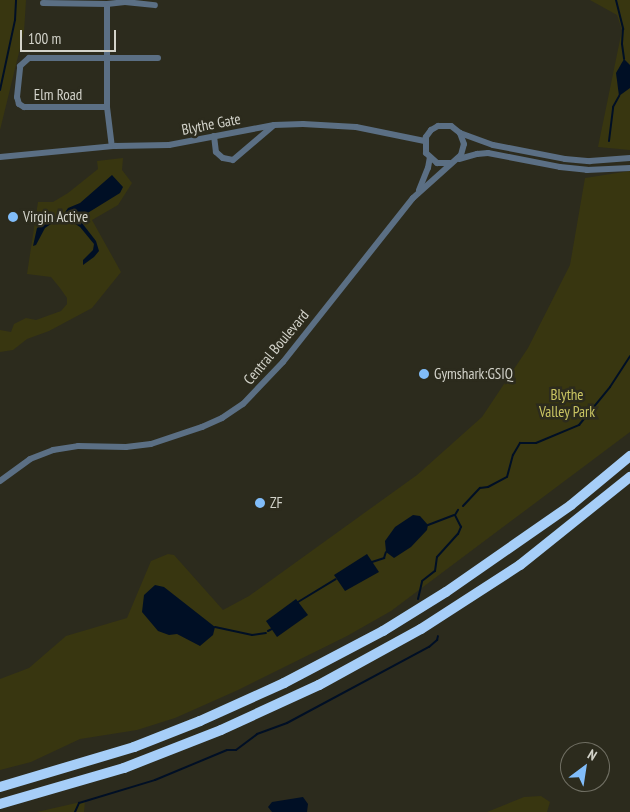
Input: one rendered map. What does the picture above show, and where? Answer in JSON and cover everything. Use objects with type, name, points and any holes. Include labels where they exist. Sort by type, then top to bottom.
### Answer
[{"type":"highway","points":[[0,787],[134,747],[200,722],[284,683],[383,631],[446,592],[563,511],[630,456]]},
{"type":"highway","points":[[0,804],[124,768],[221,730],[319,685],[421,629],[520,565],[630,477]]},
{"type":"street","points":[[43,3],[107,4],[125,2],[155,4]]},
{"type":"street","points":[[107,4],[107,107],[112,146]]},
{"type":"street","name":"Elm Road","points":[[107,107],[24,107],[20,104],[17,89],[20,66],[28,58],[108,59]]},
{"type":"street","points":[[108,59],[158,58]]},
{"type":"street","points":[[214,136],[216,152],[223,158],[233,160],[274,125]]},
{"type":"street","name":"Blythe Gate","points":[[0,158],[112,146],[169,145],[274,125],[356,126],[425,142]]},
{"type":"street","points":[[416,195],[424,180],[430,158],[425,142],[428,133],[438,126],[451,126],[460,134],[493,145],[566,159],[590,161],[630,158]]},
{"type":"street","points":[[416,195],[453,162],[463,149],[460,134]]},
{"type":"street","points":[[430,158],[437,163],[453,162],[477,154],[488,153],[560,167],[597,170],[630,168]]},
{"type":"street","name":"Central Boulevard","points":[[0,481],[30,459],[53,450],[78,446],[126,447],[151,444],[177,437],[222,418],[243,404],[277,369],[416,195]]},
{"type":"green space","points":[[0,0],[26,0],[24,32],[0,130]]},
{"type":"green space","points":[[590,0],[630,0],[630,150],[598,147],[622,30],[617,15]]},
{"type":"green space","points":[[123,158],[122,170],[132,183],[118,205],[92,220],[121,272],[92,308],[49,331],[27,339],[13,350],[0,352],[0,330],[11,332],[14,324],[26,318],[36,320],[61,311],[67,304],[67,298],[51,277],[27,274],[38,202],[53,202],[68,193],[98,169],[97,161]]},
{"type":"green space","name":"Blythe Valley Park","points":[[630,171],[630,432],[391,611],[347,636],[238,690],[175,718],[137,730],[80,739],[31,762],[0,770],[0,679],[29,668],[66,636],[127,618],[151,561],[168,554],[174,555],[223,610],[249,596],[417,475],[482,417],[528,348],[570,265],[585,178]]},
{"type":"green space","points":[[541,796],[550,802],[547,812],[487,812],[524,797]]},
{"type":"green space","points":[[85,801],[84,812],[37,812]]},
{"type":"water","points":[[624,59],[630,65],[630,88],[619,96],[616,73]]},
{"type":"water","points":[[112,175],[123,187],[120,193],[86,214],[82,223],[96,241],[99,251],[94,257],[83,265],[83,260],[93,250],[94,244],[80,227],[69,220],[54,222],[45,228],[36,245],[33,246],[37,228],[64,214],[68,208],[80,203]]},
{"type":"water","points":[[413,515],[420,516],[428,525],[427,530],[411,547],[394,558],[386,552],[385,541],[395,527]]},
{"type":"water","points":[[367,554],[379,572],[345,591],[334,575]]},
{"type":"water","points":[[155,585],[164,587],[215,627],[213,635],[200,646],[177,634],[169,635],[158,631],[142,612],[144,595]]},
{"type":"water","points":[[296,599],[308,615],[277,637],[266,621]]},
{"type":"water","points":[[303,797],[308,804],[307,812],[272,812],[268,807],[272,802]]},
{"type":"waterway","points":[[0,90],[15,20],[16,0]]},
{"type":"waterway","points":[[616,0],[623,29],[624,59]]},
{"type":"waterway","points":[[609,141],[613,107],[619,96]]},
{"type":"waterway","points":[[463,506],[480,488],[488,487],[507,477],[513,455],[520,443],[536,443],[579,425],[610,387],[630,356]]},
{"type":"waterway","points":[[418,599],[422,581],[435,571],[437,557],[458,534],[461,527],[455,515],[458,510]]},
{"type":"waterway","points":[[428,525],[454,515]]},
{"type":"waterway","points":[[372,562],[384,558],[386,552]]},
{"type":"waterway","points":[[298,602],[336,579]]},
{"type":"waterway","points":[[215,627],[252,635],[266,633]]},
{"type":"waterway","points":[[268,631],[272,629]]},
{"type":"waterway","points":[[75,812],[79,803],[155,780],[227,750],[236,750],[257,734],[287,723],[429,647],[437,640],[438,636]]},
{"type":"place","name":"Virgin Active","points":[[13,217]]},
{"type":"place","name":"Gymshark:GSIQ","points":[[424,374]]},
{"type":"place","name":"ZF","points":[[260,503]]}]
